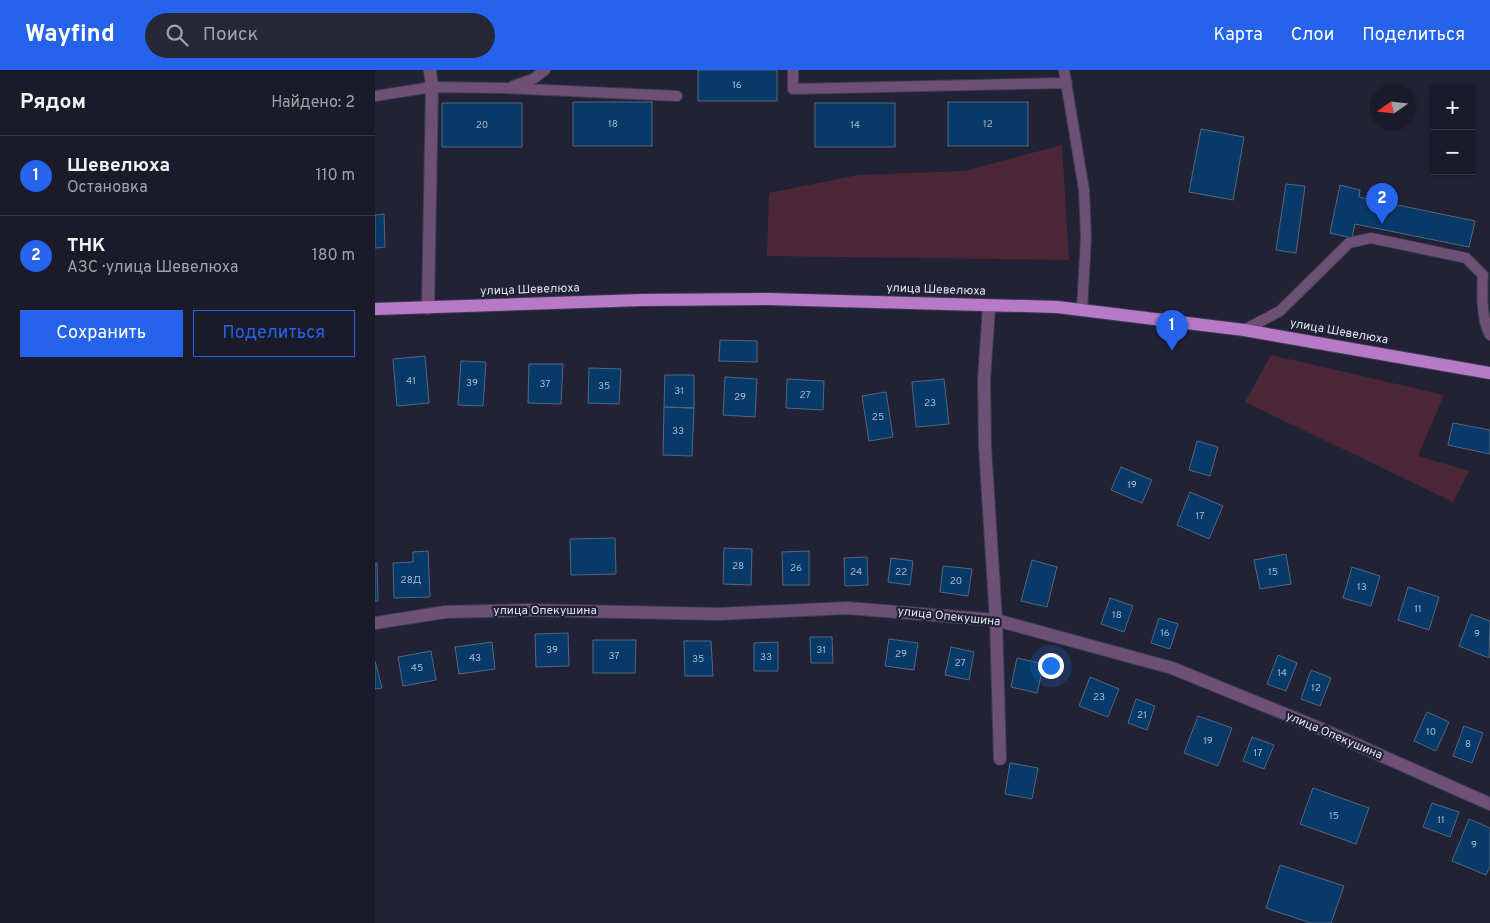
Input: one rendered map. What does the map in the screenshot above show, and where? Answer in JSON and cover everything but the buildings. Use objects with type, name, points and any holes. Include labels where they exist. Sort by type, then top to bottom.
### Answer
[{"type":"main road","name":"улица Шевелюха","points":[[375,309],[643,300],[760,299],[989,307],[1057,307],[1244,330],[1490,373]]},
{"type":"street","points":[[428,308],[432,87],[430,70]]},
{"type":"street","points":[[989,307],[984,380],[985,448],[996,620],[1000,759]]},
{"type":"street","name":"улица Опекушина","points":[[375,624],[445,612],[528,610],[718,614],[847,608],[996,620],[1172,668],[1317,727],[1490,804]]},
{"type":"lane","points":[[503,88],[525,82],[545,70]]},
{"type":"lane","points":[[793,70],[793,89],[1067,82]]},
{"type":"lane","points":[[1064,70],[1084,190],[1085,237],[1082,310]]},
{"type":"lane","points":[[375,96],[432,87],[503,88],[677,96]]},
{"type":"lane","points":[[1244,330],[1280,311],[1349,243],[1371,238],[1466,258],[1483,275],[1482,298],[1487,330],[1490,336]]},
{"type":"shaded area","points":[[1062,145],[1069,260],[767,256],[769,193],[858,175],[965,171]]},
{"type":"shaded area","points":[[1271,355],[1444,395],[1418,456],[1469,471],[1453,502],[1245,402]]},
{"type":"place","name":"ТНК","points":[[1382,224]]},
{"type":"place","name":"Шевелюха","points":[[1172,351]]}]
